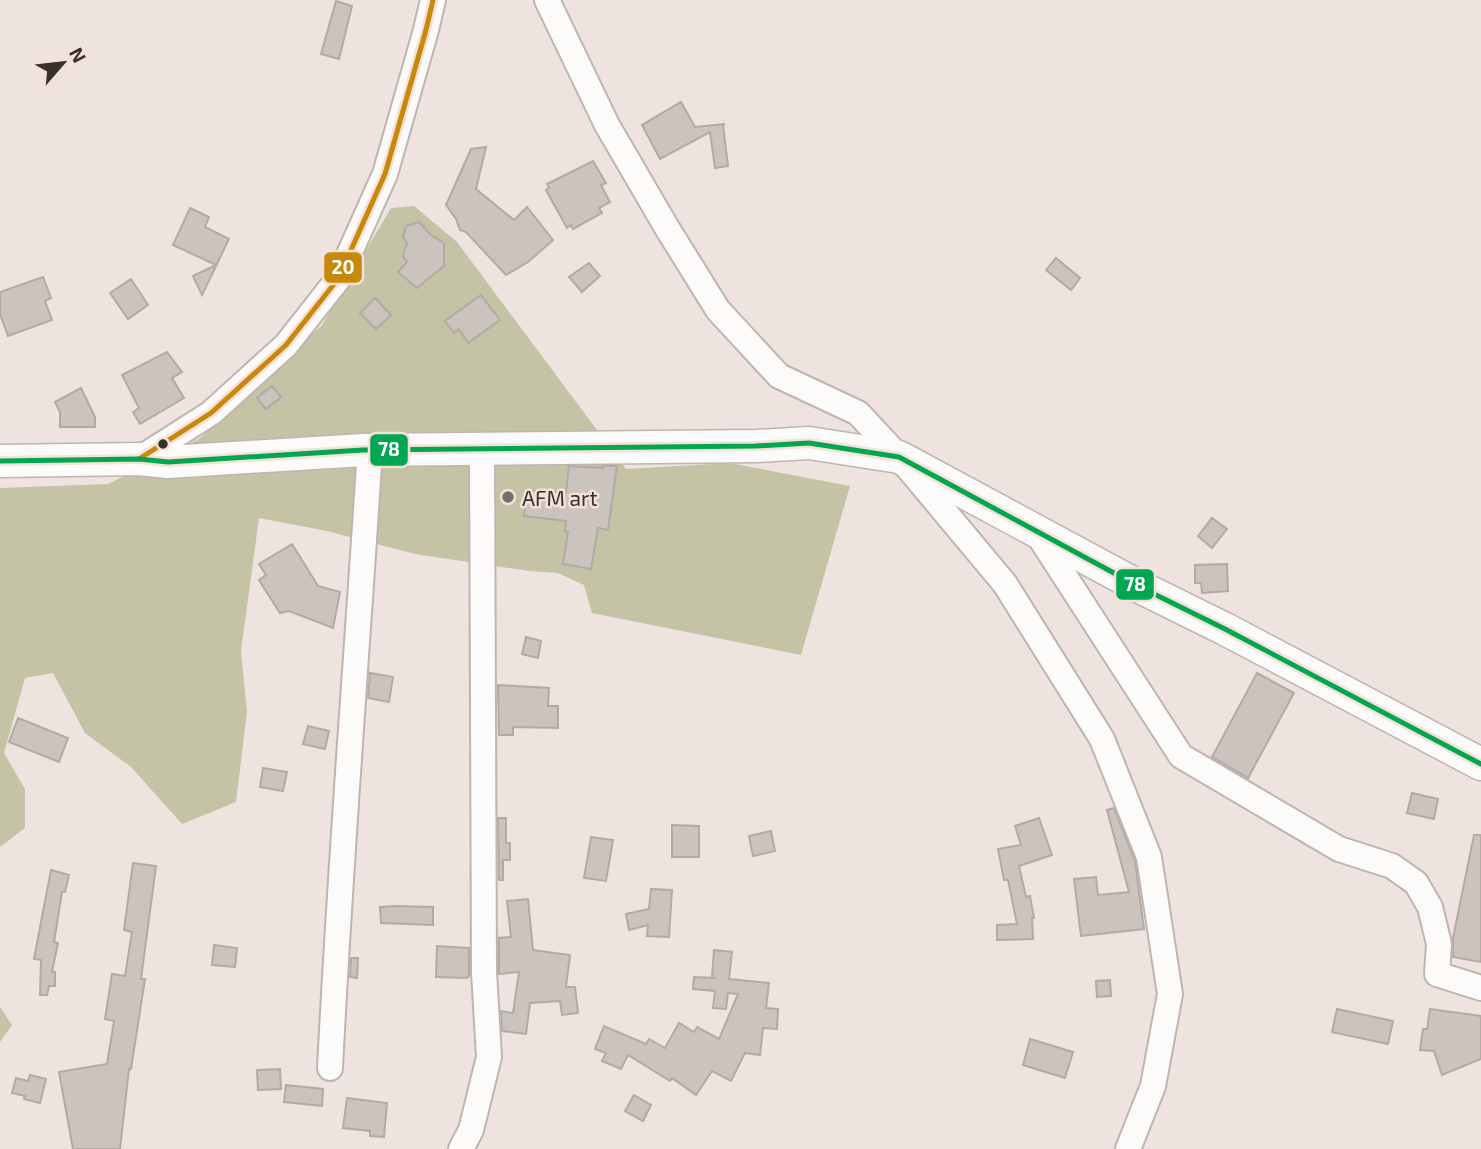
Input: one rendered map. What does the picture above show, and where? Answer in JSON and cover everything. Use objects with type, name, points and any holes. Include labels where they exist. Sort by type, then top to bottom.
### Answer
[{"type":"main road","points":[[0,461],[139,459],[168,462],[363,450],[809,443],[900,457],[1138,586],[1226,629],[1481,764]]},
{"type":"street","points":[[139,459],[211,413],[286,345],[338,279],[385,174],[433,0]]},
{"type":"street","points":[[547,0],[607,125],[718,310],[779,376],[858,414],[900,457],[1005,583],[1102,739],[1149,857],[1170,994],[1153,1086],[1128,1149]]},
{"type":"street","points":[[461,1149],[471,1130],[489,1057],[484,972],[482,448]]},
{"type":"street","points":[[330,1068],[339,877],[353,721],[369,465],[363,450]]},
{"type":"street","points":[[1032,527],[1181,756],[1339,849],[1392,866],[1416,883],[1430,907],[1439,944],[1437,974],[1481,988]]},
{"type":"shaded area","points":[[414,206],[457,242],[626,469],[730,463],[850,486],[801,655],[592,613],[584,585],[558,573],[415,554],[327,531],[259,518],[241,651],[247,712],[236,802],[182,824],[131,767],[85,733],[53,673],[25,678],[4,753],[25,789],[25,828],[0,847],[0,488],[108,484],[199,439],[322,325],[391,208]]},
{"type":"shaded area","points":[[0,1007],[12,1025],[0,1042]]},
{"type":"building","points":[[336,1],[352,6],[339,59],[321,54]]},
{"type":"building","points":[[681,102],[695,127],[725,124],[728,166],[715,168],[710,132],[660,159],[642,125]]},
{"type":"building","points":[[486,147],[476,189],[514,220],[527,207],[553,240],[528,262],[506,275],[466,232],[460,230],[446,205],[471,149]]},
{"type":"building","points":[[593,161],[606,183],[601,185],[610,202],[599,208],[602,213],[573,229],[571,225],[567,228],[546,190],[549,188],[547,184]]},
{"type":"building","points":[[190,208],[209,217],[205,227],[229,239],[202,295],[193,276],[216,265],[173,245]]},
{"type":"building","points":[[419,222],[431,235],[444,243],[444,266],[417,288],[398,272],[407,262],[403,256],[407,243],[403,237],[406,226]]},
{"type":"building","points":[[1056,258],[1080,278],[1071,290],[1046,270]]},
{"type":"building","points":[[589,263],[600,276],[582,292],[569,277]]},
{"type":"building","points":[[43,277],[51,298],[45,301],[52,320],[8,336],[0,314],[0,292]]},
{"type":"building","points":[[131,279],[148,305],[128,319],[110,293]]},
{"type":"building","points":[[481,295],[500,320],[468,343],[459,329],[454,333],[445,321]]},
{"type":"building","points":[[375,298],[391,315],[376,329],[360,313]]},
{"type":"building","points":[[167,352],[182,372],[172,378],[184,398],[140,424],[133,412],[139,408],[122,375]]},
{"type":"building","points":[[272,386],[281,397],[266,409],[257,398]]},
{"type":"building","points":[[81,388],[95,417],[95,427],[60,427],[60,412],[55,402]]},
{"type":"building","points":[[569,466],[617,466],[608,530],[598,528],[591,569],[563,564],[568,532],[565,531],[566,521],[524,516],[527,490],[566,493]]},
{"type":"building","points":[[1212,518],[1227,529],[1212,548],[1198,536]]},
{"type":"building","points":[[292,544],[318,586],[340,592],[333,628],[289,611],[280,613],[259,580],[266,575],[259,564]]},
{"type":"building","points":[[1227,564],[1228,591],[1202,593],[1201,583],[1195,583],[1195,565]]},
{"type":"building","points":[[526,637],[541,641],[538,658],[522,654]]},
{"type":"building","points":[[370,673],[393,677],[389,702],[368,698]]},
{"type":"building","points":[[1257,673],[1294,693],[1248,778],[1212,757]]},
{"type":"building","points":[[498,685],[549,688],[548,706],[558,706],[558,728],[513,727],[513,735],[499,735]]},
{"type":"building","points":[[18,718],[68,738],[59,762],[9,742]]},
{"type":"building","points":[[308,726],[329,731],[325,749],[303,744]]},
{"type":"building","points":[[263,768],[287,772],[283,791],[260,787]]},
{"type":"building","points":[[1412,793],[1438,799],[1434,819],[1407,813]]},
{"type":"building","points":[[1114,808],[1135,861],[1144,929],[1081,936],[1074,879],[1096,877],[1098,895],[1129,892],[1107,810]]},
{"type":"building","points":[[498,818],[506,818],[506,843],[510,843],[510,860],[503,860],[503,880],[499,880]]},
{"type":"building","points":[[1039,818],[1052,855],[1019,866],[1026,897],[1030,896],[1034,918],[1033,939],[997,940],[997,925],[1017,924],[998,849],[1021,845],[1015,826]]},
{"type":"building","points":[[672,825],[699,826],[699,857],[672,857]]},
{"type":"building","points":[[771,831],[775,851],[753,856],[749,836]]},
{"type":"building","points":[[1474,835],[1481,835],[1481,962],[1453,957],[1453,938]]},
{"type":"building","points":[[591,837],[613,840],[606,881],[584,878]]},
{"type":"building","points":[[133,863],[156,866],[141,979],[145,979],[129,1069],[120,1149],[73,1149],[59,1072],[107,1064],[114,1021],[105,1019],[112,974],[125,976],[132,932],[124,930]]},
{"type":"building","points":[[51,870],[69,875],[65,892],[62,892],[54,942],[58,943],[52,972],[55,972],[55,986],[49,986],[47,995],[40,995],[41,960],[34,959]]},
{"type":"building","points":[[651,889],[672,890],[669,937],[647,936],[648,925],[629,930],[626,914],[649,909]]},
{"type":"building","points":[[528,899],[533,950],[570,955],[566,987],[575,987],[578,1013],[562,1015],[560,1001],[530,1003],[526,1034],[502,1031],[501,1011],[513,1013],[519,972],[499,974],[499,938],[511,937],[507,901]]},
{"type":"building","points":[[380,907],[433,907],[433,925],[381,923]]},
{"type":"building","points":[[214,945],[237,948],[235,967],[212,965]]},
{"type":"building","points":[[437,946],[469,948],[467,978],[436,977]]},
{"type":"building","points":[[714,950],[732,952],[729,979],[769,983],[766,1008],[778,1009],[777,1029],[763,1028],[760,1055],[745,1053],[731,1081],[712,1071],[696,1095],[672,1078],[670,1081],[628,1055],[621,1069],[602,1061],[606,1053],[595,1049],[604,1026],[646,1044],[649,1039],[665,1048],[679,1023],[694,1032],[697,1027],[719,1039],[738,994],[728,993],[726,1009],[713,1008],[715,991],[693,989],[694,977],[712,978]]},
{"type":"building","points":[[351,958],[358,958],[357,978],[350,977]]},
{"type":"building","points":[[1110,980],[1111,996],[1097,997],[1096,981]]},
{"type":"building","points":[[1337,1009],[1393,1021],[1388,1044],[1332,1032]]},
{"type":"building","points":[[1430,1009],[1481,1016],[1481,1059],[1442,1075],[1434,1051],[1420,1050]]},
{"type":"building","points":[[1030,1039],[1073,1052],[1065,1078],[1023,1065]]},
{"type":"building","points":[[280,1069],[281,1089],[258,1090],[257,1070]]},
{"type":"building","points":[[30,1075],[46,1079],[40,1103],[12,1093],[16,1078],[28,1081]]},
{"type":"building","points":[[286,1085],[323,1089],[322,1106],[284,1102]]},
{"type":"building","points":[[634,1095],[651,1105],[643,1121],[625,1111]]},
{"type":"building","points":[[347,1098],[387,1103],[384,1137],[370,1136],[370,1131],[343,1128]]},
{"type":"transit line","name":"20","points":[[139,459],[211,413],[286,345],[338,279],[385,174],[433,0]]},
{"type":"transit line","name":"78","points":[[0,461],[139,459],[168,462],[363,450],[756,446],[809,443],[899,457],[1138,586],[1481,764]]},
{"type":"place","name":"AFM art","points":[[508,497]]}]
